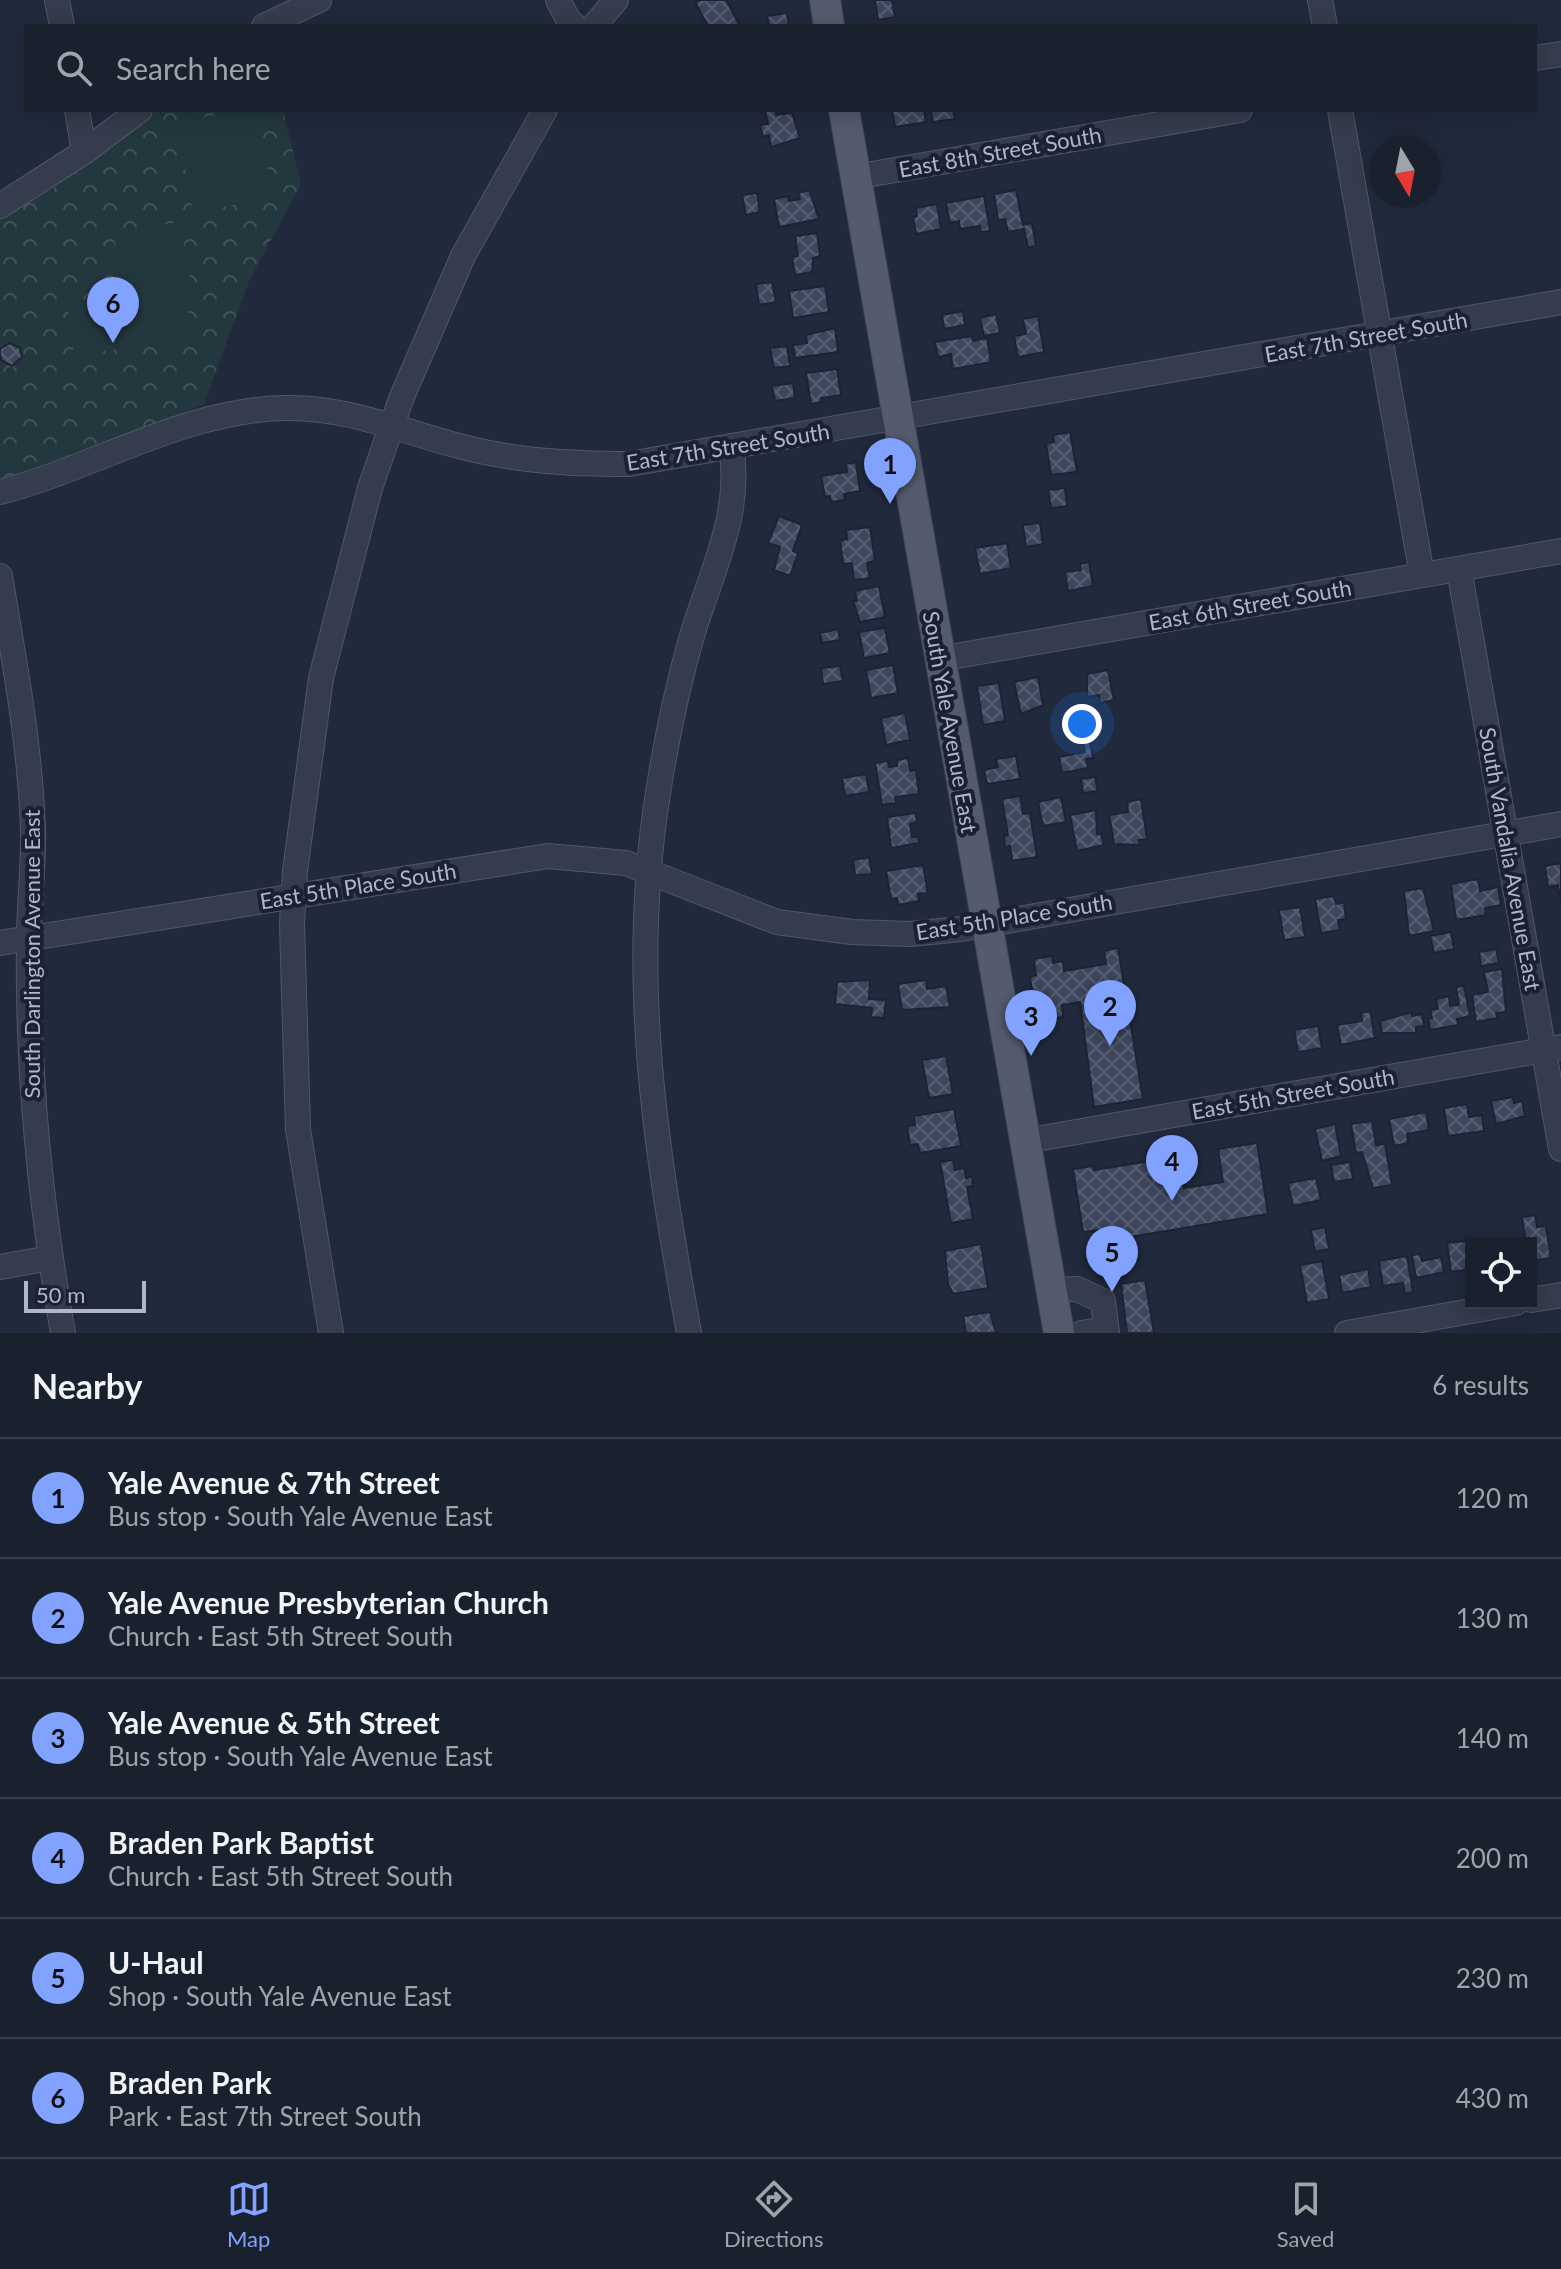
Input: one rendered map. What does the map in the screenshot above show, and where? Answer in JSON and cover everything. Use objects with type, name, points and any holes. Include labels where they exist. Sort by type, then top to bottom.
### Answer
[{"type":"main road","points":[[825,0],[829,24]]},
{"type":"main road","name":"South Yale Avenue East","points":[[844,112],[1059,1333]]},
{"type":"street","points":[[57,0],[62,24]]},
{"type":"street","points":[[558,0],[573,24]]},
{"type":"street","points":[[596,24],[616,0]]},
{"type":"street","points":[[1320,0],[1325,24]]},
{"type":"street","points":[[268,24],[316,1]]},
{"type":"street","points":[[1537,58],[1561,54]]},
{"type":"street","points":[[77,112],[84,152]]},
{"type":"street","points":[[0,206],[84,152],[137,112]]},
{"type":"street","points":[[331,1333],[298,1129],[293,896],[321,678],[363,513],[391,426],[437,309],[463,256],[544,112]]},
{"type":"street","name":"East 8th Street South","points":[[855,177],[1229,112]]},
{"type":"street","points":[[1340,112],[1422,575]]},
{"type":"street","name":"East 7th Street South","points":[[0,492],[53,479],[159,433],[210,417],[248,410],[302,409],[348,415],[469,449],[562,464],[629,464],[899,420],[1561,302]]},
{"type":"street","points":[[689,1333],[658,1155],[648,1073],[648,871],[675,703],[694,628],[731,516],[736,483],[731,446]]},
{"type":"street","name":"East 6th Street South","points":[[939,659],[1561,551]]},
{"type":"street","name":"South Vandalia Avenue East","points":[[1459,569],[1505,833],[1552,1049],[1561,1149]]},
{"type":"street","name":"South Darlington Avenue East","points":[[0,576],[23,709],[29,771],[33,833],[29,939],[32,1096],[50,1258],[63,1333]]},
{"type":"street","name":"East 5th Place South","points":[[0,943],[548,856],[626,863],[736,909],[777,922],[831,931],[910,934],[986,924],[1561,824]]},
{"type":"street","name":"East 5th Street South","points":[[1025,1141],[1552,1049]]},
{"type":"street","points":[[0,1267],[50,1258]]},
{"type":"street","points":[[1051,1290],[1077,1289],[1103,1301],[1107,1331],[1081,1333]]},
{"type":"street","points":[[1537,1299],[1561,1295]]},
{"type":"street","points":[[1347,1333],[1402,1328],[1489,1309]]},
{"type":"green space","points":[[155,112],[283,112],[301,184],[249,281],[204,404],[94,451],[0,482],[0,217],[52,189]]},
{"type":"green space","points":[[233,112],[257,112],[273,198],[193,212],[177,122]]},
{"type":"green space","points":[[180,222],[192,287],[152,294],[119,268],[114,233]]},
{"type":"green space","points":[[186,291],[192,339],[74,355],[68,307]]},
{"type":"building","points":[[726,0],[739,24],[707,24],[695,2]]},
{"type":"building","points":[[875,0],[892,0],[895,17],[878,20]]},
{"type":"building","points":[[787,13],[789,24],[769,24],[767,16]]},
{"type":"building","points":[[765,112],[775,112],[776,115],[792,113],[800,138],[771,147],[769,135],[763,137],[760,125],[768,124]]},
{"type":"building","points":[[892,112],[924,112],[926,122],[895,127]]},
{"type":"building","points":[[931,112],[953,112],[955,119],[933,122]]},
{"type":"building","points":[[809,190],[819,219],[779,227],[774,199],[788,196],[789,201],[800,199],[798,193]]},
{"type":"building","points":[[1016,190],[1023,225],[1032,223],[1036,246],[1028,247],[1024,229],[1008,232],[1005,219],[998,220],[994,194]]},
{"type":"building","points":[[757,193],[760,212],[746,215],[742,195]]},
{"type":"building","points":[[984,196],[990,231],[981,232],[980,226],[960,229],[959,221],[950,223],[946,203]]},
{"type":"building","points":[[937,204],[941,229],[916,234],[913,217],[917,216],[916,208]]},
{"type":"building","points":[[817,233],[820,256],[813,258],[812,272],[795,275],[792,257],[798,256],[795,236]]},
{"type":"building","points":[[772,282],[776,302],[759,305],[756,284]]},
{"type":"building","points":[[825,286],[829,312],[793,318],[789,291]]},
{"type":"building","points":[[963,311],[965,325],[944,329],[942,315]]},
{"type":"building","points":[[996,314],[1000,333],[984,336],[980,318]]},
{"type":"building","points":[[1038,316],[1044,352],[1018,357],[1014,336],[1026,334],[1023,319]]},
{"type":"building","points":[[835,328],[838,352],[795,358],[793,345],[807,343],[806,335]]},
{"type":"building","points":[[972,336],[973,341],[987,338],[991,362],[953,369],[951,354],[938,357],[935,342]]},
{"type":"building","points":[[10,343],[20,348],[22,357],[12,366],[1,360],[0,355],[0,349]]},
{"type":"building","points":[[787,346],[790,366],[774,368],[770,348]]},
{"type":"building","points":[[837,369],[841,395],[821,398],[821,402],[811,404],[806,373]]},
{"type":"building","points":[[793,383],[795,398],[775,401],[772,386]]},
{"type":"building","points":[[1070,432],[1077,472],[1051,475],[1046,444],[1054,442],[1053,435]]},
{"type":"building","points":[[856,462],[860,491],[844,494],[845,500],[831,502],[830,496],[825,497],[821,476],[847,472],[846,464]]},
{"type":"building","points":[[1065,488],[1067,506],[1051,508],[1048,490]]},
{"type":"building","points":[[779,516],[802,525],[793,551],[798,553],[790,576],[774,570],[780,547],[768,543]]},
{"type":"building","points":[[1040,523],[1043,544],[1026,547],[1023,525]]},
{"type":"building","points":[[870,527],[875,561],[867,563],[870,578],[854,580],[852,563],[843,564],[840,541],[847,539],[846,530]]},
{"type":"building","points":[[1007,543],[1011,568],[980,574],[975,548]]},
{"type":"building","points":[[1089,562],[1093,586],[1068,591],[1065,572],[1081,570],[1080,564]]},
{"type":"building","points":[[879,586],[885,617],[860,622],[853,601],[857,601],[855,591]]},
{"type":"building","points":[[885,628],[890,653],[864,658],[859,632]]},
{"type":"building","points":[[838,629],[840,640],[822,643],[820,633]]},
{"type":"building","points":[[893,665],[898,693],[871,698],[866,670]]},
{"type":"building","points":[[840,666],[843,681],[823,684],[821,668]]},
{"type":"building","points":[[1108,670],[1114,700],[1100,703],[1099,695],[1087,697],[1087,674]]},
{"type":"building","points":[[1038,677],[1043,705],[1021,714],[1014,682]]},
{"type":"building","points":[[999,683],[1005,721],[983,725],[977,686]]},
{"type":"building","points":[[905,713],[910,740],[886,745],[881,718]]},
{"type":"building","points":[[1089,737],[1093,758],[1086,759],[1088,768],[1062,773],[1059,757],[1085,752],[1082,738]]},
{"type":"building","points":[[1016,756],[1020,779],[987,784],[984,770],[998,767],[996,759]]},
{"type":"building","points":[[908,758],[910,771],[916,770],[919,794],[895,797],[896,803],[882,805],[875,763],[888,761],[889,767],[897,766],[897,760]]},
{"type":"building","points":[[866,774],[869,792],[845,796],[842,778]]},
{"type":"building","points":[[1095,777],[1098,791],[1083,793],[1081,779]]},
{"type":"building","points":[[1020,796],[1023,814],[1030,813],[1037,857],[1012,861],[1010,846],[1005,847],[1004,836],[1008,835],[1002,799]]},
{"type":"building","points":[[1061,797],[1066,822],[1043,826],[1038,802]]},
{"type":"building","points":[[1141,799],[1147,839],[1139,840],[1140,845],[1114,844],[1109,815],[1128,812],[1127,802]]},
{"type":"building","points":[[1096,810],[1097,834],[1101,834],[1104,845],[1077,851],[1070,815]]},
{"type":"building","points":[[916,813],[917,822],[910,824],[912,837],[918,837],[919,843],[891,848],[887,817]]},
{"type":"building","points":[[869,857],[872,874],[855,875],[853,860]]},
{"type":"building","points":[[1561,863],[1561,903],[1558,885],[1548,887],[1545,866]]},
{"type":"building","points":[[923,865],[928,893],[918,894],[919,901],[898,905],[897,898],[891,899],[886,871]]},
{"type":"building","points":[[1478,879],[1480,891],[1498,887],[1501,905],[1485,908],[1486,915],[1456,920],[1451,884]]},
{"type":"building","points":[[1423,888],[1434,931],[1409,936],[1404,891]]},
{"type":"building","points":[[1334,896],[1336,904],[1344,902],[1346,919],[1338,920],[1340,930],[1321,933],[1315,899]]},
{"type":"building","points":[[1300,907],[1305,937],[1284,940],[1279,910]]},
{"type":"building","points":[[1451,932],[1454,949],[1434,953],[1430,936]]},
{"type":"building","points":[[1118,948],[1143,1099],[1094,1107],[1080,1002],[1062,1005],[1063,1017],[1043,1020],[1041,1009],[1035,1010],[1030,977],[1036,975],[1034,959],[1052,956],[1053,963],[1063,961],[1064,971],[1106,964],[1104,951]]},
{"type":"building","points":[[1496,949],[1499,963],[1481,966],[1479,952]]},
{"type":"building","points":[[1502,969],[1506,1012],[1496,1013],[1497,1018],[1476,1022],[1472,995],[1488,992],[1484,972]]},
{"type":"building","points":[[870,980],[869,999],[886,1000],[884,1018],[871,1017],[872,1008],[835,1004],[837,982]]},
{"type":"building","points":[[926,980],[927,989],[946,986],[950,1007],[902,1010],[898,984]]},
{"type":"building","points":[[1464,986],[1470,1016],[1457,1019],[1458,1025],[1430,1030],[1428,1019],[1432,1018],[1430,1010],[1438,1009],[1436,999],[1449,996],[1450,1006],[1459,1005],[1456,987]]},
{"type":"building","points":[[1370,1011],[1375,1038],[1341,1045],[1337,1025],[1362,1021],[1361,1013]]},
{"type":"building","points":[[1412,1012],[1412,1016],[1422,1014],[1424,1026],[1416,1027],[1416,1033],[1382,1033],[1380,1021]]},
{"type":"building","points":[[1318,1026],[1322,1048],[1298,1052],[1294,1030]]},
{"type":"building","points":[[946,1056],[953,1094],[929,1098],[922,1060]]},
{"type":"building","points":[[1513,1097],[1514,1103],[1522,1101],[1525,1116],[1496,1124],[1491,1101]]},
{"type":"building","points":[[1467,1104],[1469,1117],[1482,1115],[1484,1131],[1448,1136],[1444,1108]]},
{"type":"building","points":[[954,1109],[961,1146],[920,1153],[918,1144],[910,1145],[907,1126],[915,1125],[914,1116]]},
{"type":"building","points":[[1426,1112],[1429,1130],[1407,1134],[1408,1143],[1394,1146],[1389,1119]]},
{"type":"building","points":[[1372,1121],[1376,1145],[1385,1144],[1392,1185],[1373,1188],[1362,1152],[1356,1153],[1351,1124]]},
{"type":"building","points":[[1335,1124],[1341,1156],[1322,1161],[1315,1129]]},
{"type":"building","points":[[1257,1143],[1268,1214],[1100,1242],[1098,1230],[1083,1232],[1073,1169],[1093,1166],[1094,1170],[1163,1159],[1162,1152],[1177,1150],[1184,1188],[1223,1182],[1218,1149]]},
{"type":"building","points":[[953,1160],[955,1170],[964,1168],[966,1178],[972,1177],[973,1186],[967,1187],[973,1219],[951,1223],[940,1162]]},
{"type":"building","points":[[1350,1162],[1353,1179],[1334,1182],[1331,1165]]},
{"type":"building","points":[[1316,1178],[1321,1200],[1293,1206],[1288,1183]]},
{"type":"building","points":[[1535,1215],[1537,1227],[1546,1226],[1551,1258],[1537,1260],[1537,1237],[1525,1237],[1522,1217]]},
{"type":"building","points":[[1325,1227],[1329,1249],[1315,1252],[1311,1230]]},
{"type":"building","points":[[1465,1241],[1465,1270],[1451,1272],[1447,1243]]},
{"type":"building","points":[[981,1244],[988,1288],[953,1294],[948,1284],[945,1251]]},
{"type":"building","points":[[1420,1254],[1422,1261],[1441,1257],[1444,1272],[1416,1278],[1412,1255]]},
{"type":"building","points":[[1407,1256],[1413,1292],[1405,1294],[1403,1283],[1383,1286],[1379,1261]]},
{"type":"building","points":[[1322,1261],[1329,1299],[1307,1303],[1300,1265]]},
{"type":"building","points":[[1368,1269],[1371,1287],[1342,1293],[1339,1275]]},
{"type":"building","points":[[1145,1280],[1154,1333],[1127,1333],[1121,1284]]},
{"type":"building","points":[[990,1312],[996,1333],[966,1333],[963,1316]]},
{"type":"place","name":"Braden Park","points":[[113,343]]},
{"type":"place","name":"Yale Avenue & 7th Street","points":[[890,504]]},
{"type":"place","name":"Yale Avenue Presbyterian Church","points":[[1110,1046]]},
{"type":"place","name":"Yale Avenue & 5th Street","points":[[1031,1056]]},
{"type":"place","name":"Braden Park Baptist","points":[[1172,1201]]},
{"type":"place","name":"U-Haul","points":[[1112,1292]]}]
